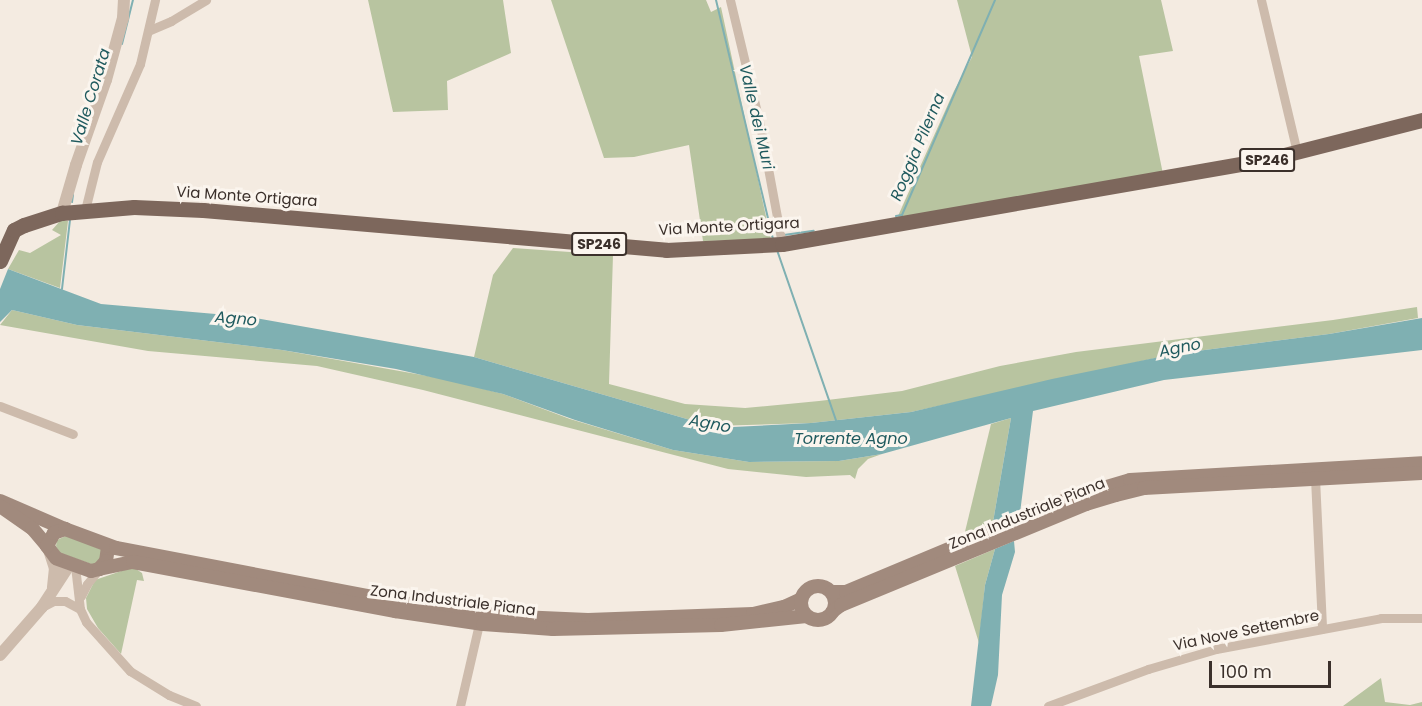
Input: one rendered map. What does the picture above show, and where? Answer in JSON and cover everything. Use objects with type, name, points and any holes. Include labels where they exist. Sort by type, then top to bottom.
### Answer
[{"type":"main road","name":"Via Monte Ortigara","points":[[85,210],[134,207],[203,210],[666,250],[782,244],[1265,160],[1422,120]]},
{"type":"main road","name":"SP246","points":[[5,242],[62,213],[85,210]]},
{"type":"main road","name":"Zona Industriale Piana","points":[[833,611],[841,605],[1002,533],[1032,514],[1073,497],[1130,480],[1422,463]]},
{"type":"main road","name":"Zona Industriale Piana","points":[[832,592],[846,592],[1002,533],[1024,530],[1086,504],[1144,489],[1422,473]]},
{"type":"main road","name":"Zona Industriale Piana","points":[[0,501],[65,529],[99,540],[108,546],[421,606],[519,617],[588,620],[753,614],[784,607],[801,599]]},
{"type":"main road","points":[[0,506],[32,528],[56,558],[73,565]]},
{"type":"main road","points":[[48,548],[54,533],[65,529]]},
{"type":"main road","points":[[99,569],[108,556],[108,546]]},
{"type":"main road","name":"Zona Industriale Piana","points":[[73,565],[91,571],[133,562],[372,607],[479,624],[553,629],[652,628],[721,625],[807,616]]},
{"type":"main road","points":[[813,586],[824,586],[832,592],[835,602],[833,611],[824,619],[807,616],[801,609],[801,599],[805,591],[813,586]]},
{"type":"street","points":[[62,213],[106,80],[123,18],[124,0]]},
{"type":"street","points":[[85,210],[91,179],[140,64],[150,30],[155,0]]},
{"type":"street","points":[[150,30],[171,21],[206,0]]},
{"type":"street","points":[[730,0],[760,125],[782,244]]},
{"type":"street","points":[[1261,0],[1297,152]]},
{"type":"street","points":[[0,406],[73,434]]},
{"type":"street","points":[[1315,478],[1322,629]]},
{"type":"street","points":[[48,548],[55,568],[52,593]]},
{"type":"street","points":[[0,655],[42,607],[73,565]]},
{"type":"street","points":[[73,565],[81,596],[80,609],[86,622],[130,671],[170,695],[196,706]]},
{"type":"street","points":[[81,596],[99,569]]},
{"type":"street","points":[[42,607],[54,601],[65,601],[80,609]]},
{"type":"street","name":"Via Nove Settembre","points":[[1048,706],[1164,663],[1216,649],[1381,618],[1422,618]]},
{"type":"street","points":[[460,706],[479,624]]},
{"type":"street","points":[[169,706],[170,695]]},
{"type":"green space","points":[[368,0],[503,0],[511,53],[447,81],[448,110],[393,112]]},
{"type":"green space","points":[[551,0],[706,0],[711,12],[721,7],[771,240],[703,241],[689,145],[634,157],[604,158]]},
{"type":"green space","points":[[957,0],[1161,0],[1173,51],[1139,56],[1163,174],[900,222],[898,216],[954,91],[972,57]]},
{"type":"green space","points":[[60,221],[68,221],[60,288],[8,269],[19,250],[30,253],[61,235],[52,230]]},
{"type":"green space","points":[[513,248],[613,255],[609,384],[685,404],[745,408],[819,401],[902,391],[1000,366],[1076,352],[1333,320],[1417,307],[1418,318],[1329,334],[1174,354],[911,412],[811,423],[711,426],[474,357],[493,275]]},
{"type":"green space","points":[[12,310],[77,325],[282,350],[450,380],[503,394],[570,419],[673,450],[749,462],[839,461],[882,454],[868,459],[858,469],[855,479],[850,475],[806,477],[728,469],[423,390],[317,366],[148,351],[0,325]]},
{"type":"green space","points":[[1011,418],[993,522],[963,540],[991,424]]},
{"type":"green space","points":[[68,535],[102,550],[101,559],[94,565],[60,553],[56,546],[57,540]]},
{"type":"green space","points":[[995,549],[985,585],[979,643],[955,566]]},
{"type":"green space","points":[[133,567],[142,573],[144,581],[137,580],[121,654],[98,628],[87,609],[86,598],[95,580]]},
{"type":"green space","points":[[1381,678],[1385,702],[1410,705],[1422,702],[1422,706],[1343,706]]},
{"type":"water","name":"Torrente Agno","points":[[8,269],[101,304],[250,317],[474,357],[711,426],[811,423],[911,412],[1052,379],[1174,354],[1329,334],[1422,318],[1422,350],[1164,380],[1033,411],[1020,513],[993,522],[1011,418],[882,454],[839,461],[749,462],[673,450],[575,420],[503,394],[396,369],[282,350],[77,325],[12,310],[0,322],[0,289]]},
{"type":"water","points":[[1014,541],[1015,552],[1002,595],[998,675],[991,706],[971,706],[985,585],[995,549]]},
{"type":"waterway","name":"Valle Corata","points":[[122,44],[133,0]]},
{"type":"waterway","name":"Valle dei Muri","points":[[716,0],[773,239]]},
{"type":"waterway","name":"Roggia Pilerna","points":[[896,216],[902,215],[995,0]]},
{"type":"waterway","name":"Valle Corata","points":[[72,202],[73,195]]},
{"type":"waterway","name":"Valle Corata","points":[[62,289],[70,220]]},
{"type":"waterway","name":"Roggia Pilerna","points":[[784,235],[814,231]]},
{"type":"waterway","name":"Valle dei Muri","points":[[777,250],[837,423]]},
{"type":"water label","name":"Agno","points":[[236,319]]},
{"type":"water label","name":"Agno","points":[[1180,348]]},
{"type":"water label","name":"Agno","points":[[710,424]]}]
